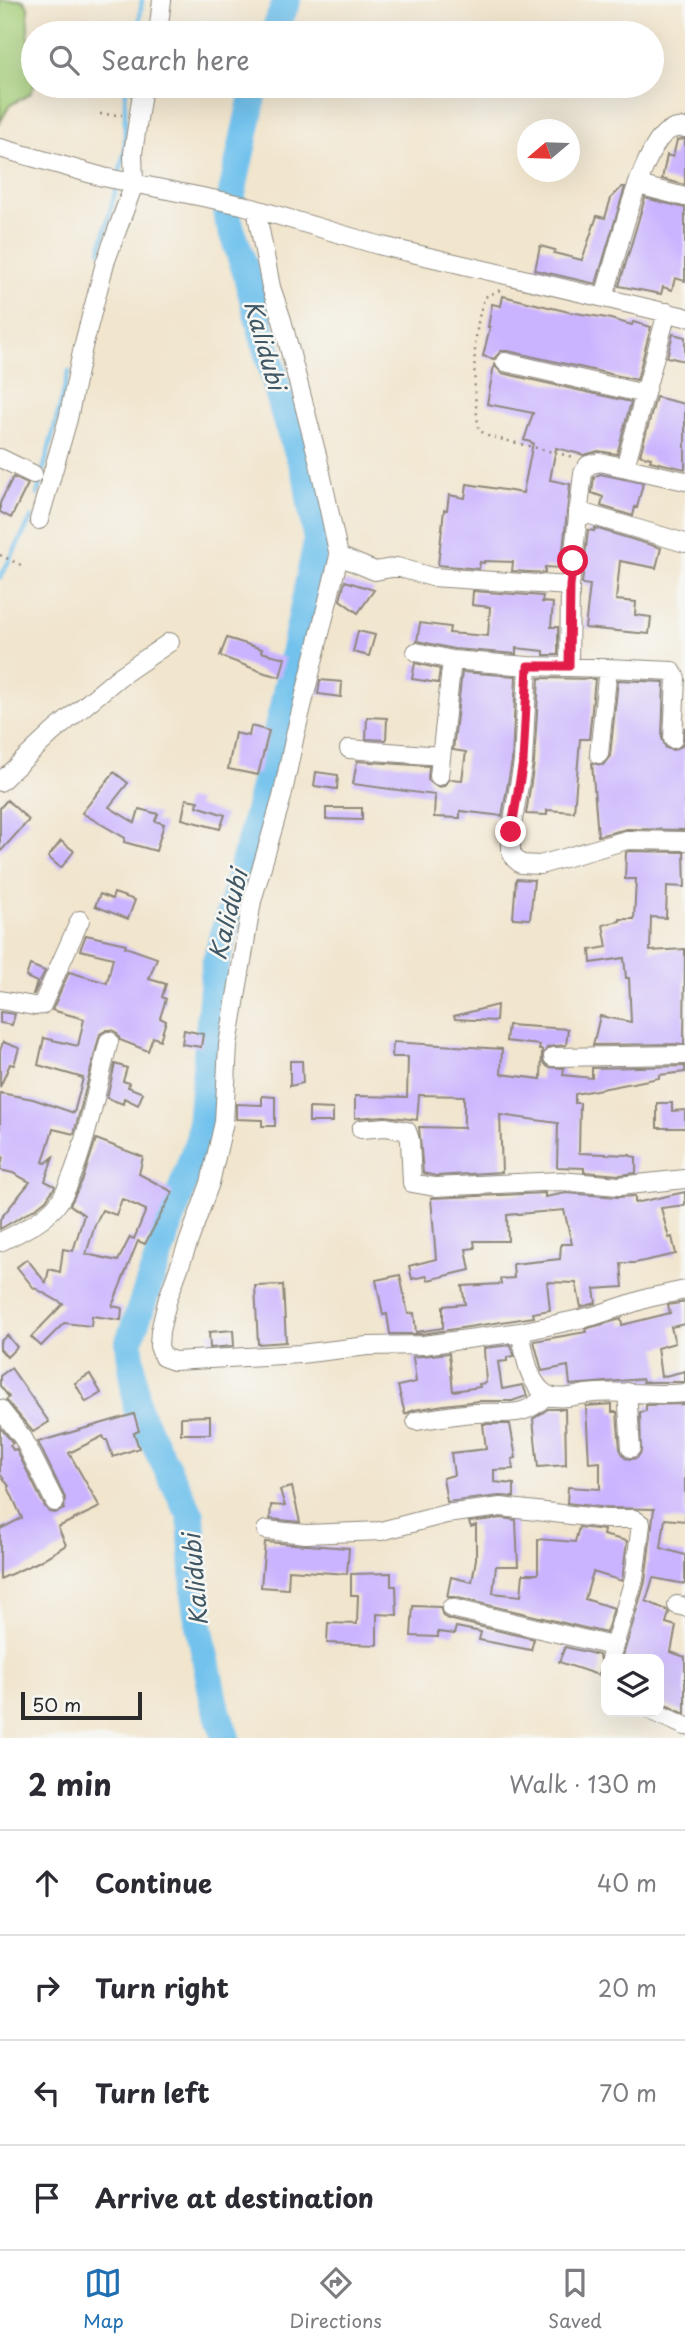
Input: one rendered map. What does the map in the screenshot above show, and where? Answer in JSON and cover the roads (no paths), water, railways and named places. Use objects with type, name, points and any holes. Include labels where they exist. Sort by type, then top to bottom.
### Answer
[{"type":"street","points":[[159,21],[162,0]]},
{"type":"street","points":[[39,520],[68,419],[105,263],[130,183],[142,98]]},
{"type":"street","points":[[604,297],[639,180],[658,141],[667,131],[685,128]]},
{"type":"street","points":[[0,148],[103,177],[218,199],[378,245],[685,317]]},
{"type":"street","points":[[639,180],[646,187],[685,197]]},
{"type":"street","points":[[249,207],[282,320],[318,460],[339,556],[279,810],[252,901],[228,1045],[224,1122],[210,1183],[168,1298],[160,1331],[159,1346],[163,1357],[174,1361],[300,1354],[368,1346],[423,1345],[520,1332],[593,1316],[648,1298],[685,1290]]},
{"type":"street","points":[[625,467],[667,312]]},
{"type":"street","points":[[505,362],[645,394]]},
{"type":"street","points":[[0,458],[33,474]]},
{"type":"street","points":[[569,666],[570,586],[583,472],[592,463],[600,462],[685,481]]},
{"type":"street","points":[[577,511],[685,543]]},
{"type":"street","points":[[339,556],[375,570],[397,567],[432,577],[570,586]]},
{"type":"street","points":[[0,782],[52,733],[119,677],[170,642]]},
{"type":"street","points":[[416,652],[452,660],[528,666],[672,671],[676,678],[673,739]]},
{"type":"street","points":[[439,776],[452,660]]},
{"type":"street","points":[[528,666],[523,762],[511,832],[515,859],[521,864],[540,865],[627,840],[685,841]]},
{"type":"street","points":[[600,754],[608,668]]},
{"type":"street","points":[[349,750],[441,756]]},
{"type":"street","points":[[0,1000],[42,1005],[80,920]]},
{"type":"street","points":[[0,1242],[34,1224],[55,1207],[69,1183],[109,1041]]},
{"type":"street","points":[[553,1057],[685,1055]]},
{"type":"street","points":[[361,1129],[386,1126],[407,1131],[411,1140],[412,1183],[419,1185],[435,1187],[561,1181],[619,1186],[685,1179]]},
{"type":"street","points":[[520,1332],[533,1381],[546,1395],[561,1397],[627,1392],[685,1393]]},
{"type":"street","points":[[627,1392],[631,1448]]},
{"type":"street","points":[[416,1421],[477,1413],[523,1412],[546,1395]]},
{"type":"street","points":[[0,1409],[23,1438],[55,1502]]},
{"type":"street","points":[[266,1530],[306,1534],[380,1531],[446,1514],[501,1507],[606,1519],[634,1519],[641,1524],[634,1579],[611,1653],[451,1608]]},
{"type":"street","points":[[664,1717],[685,1726]]},
{"type":"waterway","points":[[139,21],[142,0]]},
{"type":"waterway","name":"Kalidubi","points":[[279,21],[287,0]]},
{"type":"waterway","points":[[119,176],[125,149],[125,98]]},
{"type":"waterway","name":"Kalidubi","points":[[226,1738],[214,1702],[196,1609],[191,1516],[137,1409],[129,1342],[200,1136],[215,965],[254,828],[283,707],[317,542],[307,477],[286,420],[245,269],[227,217],[252,98]]},
{"type":"waterway","points":[[100,251],[117,185]]},
{"type":"waterway","points":[[37,495],[69,371]]},
{"type":"waterway","points":[[0,578],[32,517]]}]
